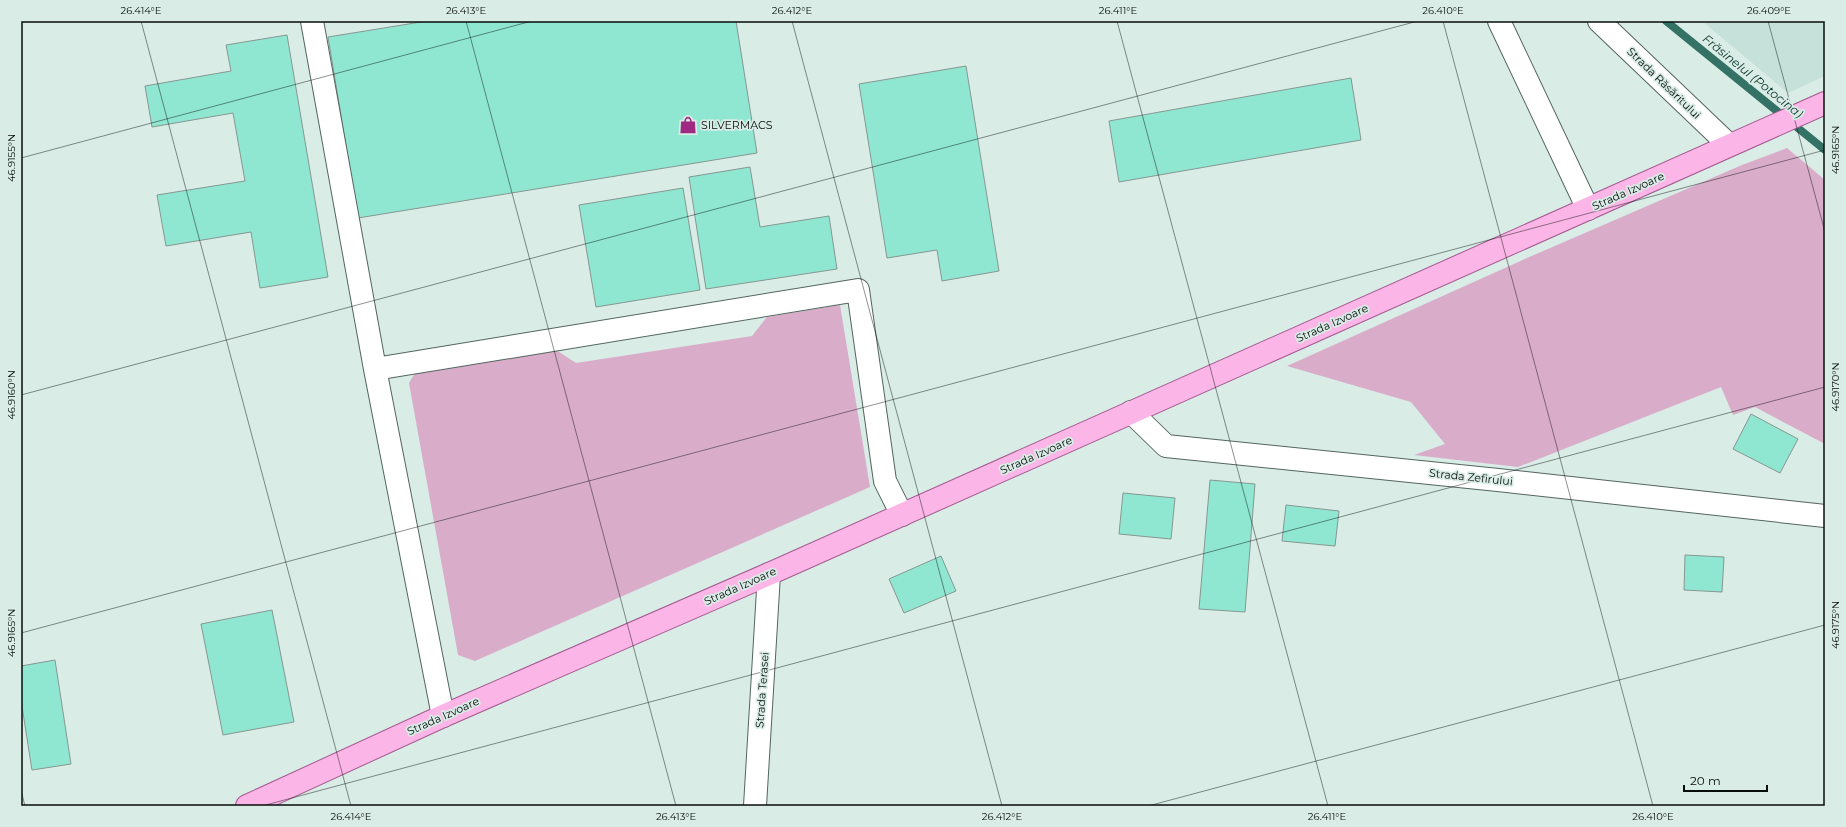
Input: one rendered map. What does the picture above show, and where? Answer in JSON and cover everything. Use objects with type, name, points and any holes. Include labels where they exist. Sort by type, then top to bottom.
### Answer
[{"type":"main road","name":"Strada Izvoare","points":[[247,806],[443,716],[902,515],[1822,104]]},
{"type":"street","points":[[312,21],[375,369],[443,716]]},
{"type":"street","points":[[1499,21],[1588,209]]},
{"type":"street","name":"Strada Răsăritului","points":[[1599,21],[1729,145]]},
{"type":"street","points":[[375,369],[858,290],[885,481],[902,515]]},
{"type":"street","name":"Strada Zefirului","points":[[1131,412],[1166,446],[1498,480],[1825,516]]},
{"type":"street","name":"Strada Terasei","points":[[754,806],[769,574]]},
{"type":"shaded area","points":[[1702,21],[1825,21],[1825,76],[1788,93]]},
{"type":"shaded area","points":[[1787,148],[1825,180],[1825,444],[1755,407],[1733,415],[1721,387],[1518,467],[1414,455],[1445,444],[1411,402],[1287,366],[1527,258],[1742,165]]},
{"type":"shaded area","points":[[840,305],[870,487],[475,661],[458,655],[409,383],[416,371],[553,348],[576,363],[752,336],[767,317]]},
{"type":"building","points":[[427,21],[736,21],[757,153],[358,218],[328,37]]},
{"type":"building","points":[[287,35],[328,277],[260,288],[251,232],[166,246],[157,195],[245,181],[233,113],[152,127],[145,86],[231,71],[226,45]]},
{"type":"building","points":[[966,66],[999,271],[942,281],[937,250],[887,258],[859,84]]},
{"type":"building","points":[[1351,78],[1361,140],[1119,182],[1109,121]]},
{"type":"building","points":[[750,167],[760,227],[829,216],[837,269],[706,289],[689,177]]},
{"type":"building","points":[[683,188],[700,290],[596,307],[579,205]]},
{"type":"building","points":[[1751,414],[1798,439],[1780,473],[1733,449]]},
{"type":"building","points":[[1210,480],[1255,484],[1245,612],[1199,609]]},
{"type":"building","points":[[1123,493],[1175,498],[1171,539],[1119,534]]},
{"type":"building","points":[[1286,505],[1339,511],[1335,546],[1282,541]]},
{"type":"building","points":[[1685,555],[1724,557],[1722,592],[1684,590]]},
{"type":"building","points":[[941,556],[956,591],[904,613],[889,579]]},
{"type":"building","points":[[272,610],[294,722],[223,735],[201,624]]},
{"type":"building","points":[[55,660],[71,764],[32,770],[21,700],[21,666]]},
{"type":"waterway","name":"Frăsinelul (Potocina)","points":[[1666,21],[1825,150]]},
{"type":"place","name":"SILVERMACS","points":[[688,125]]}]
